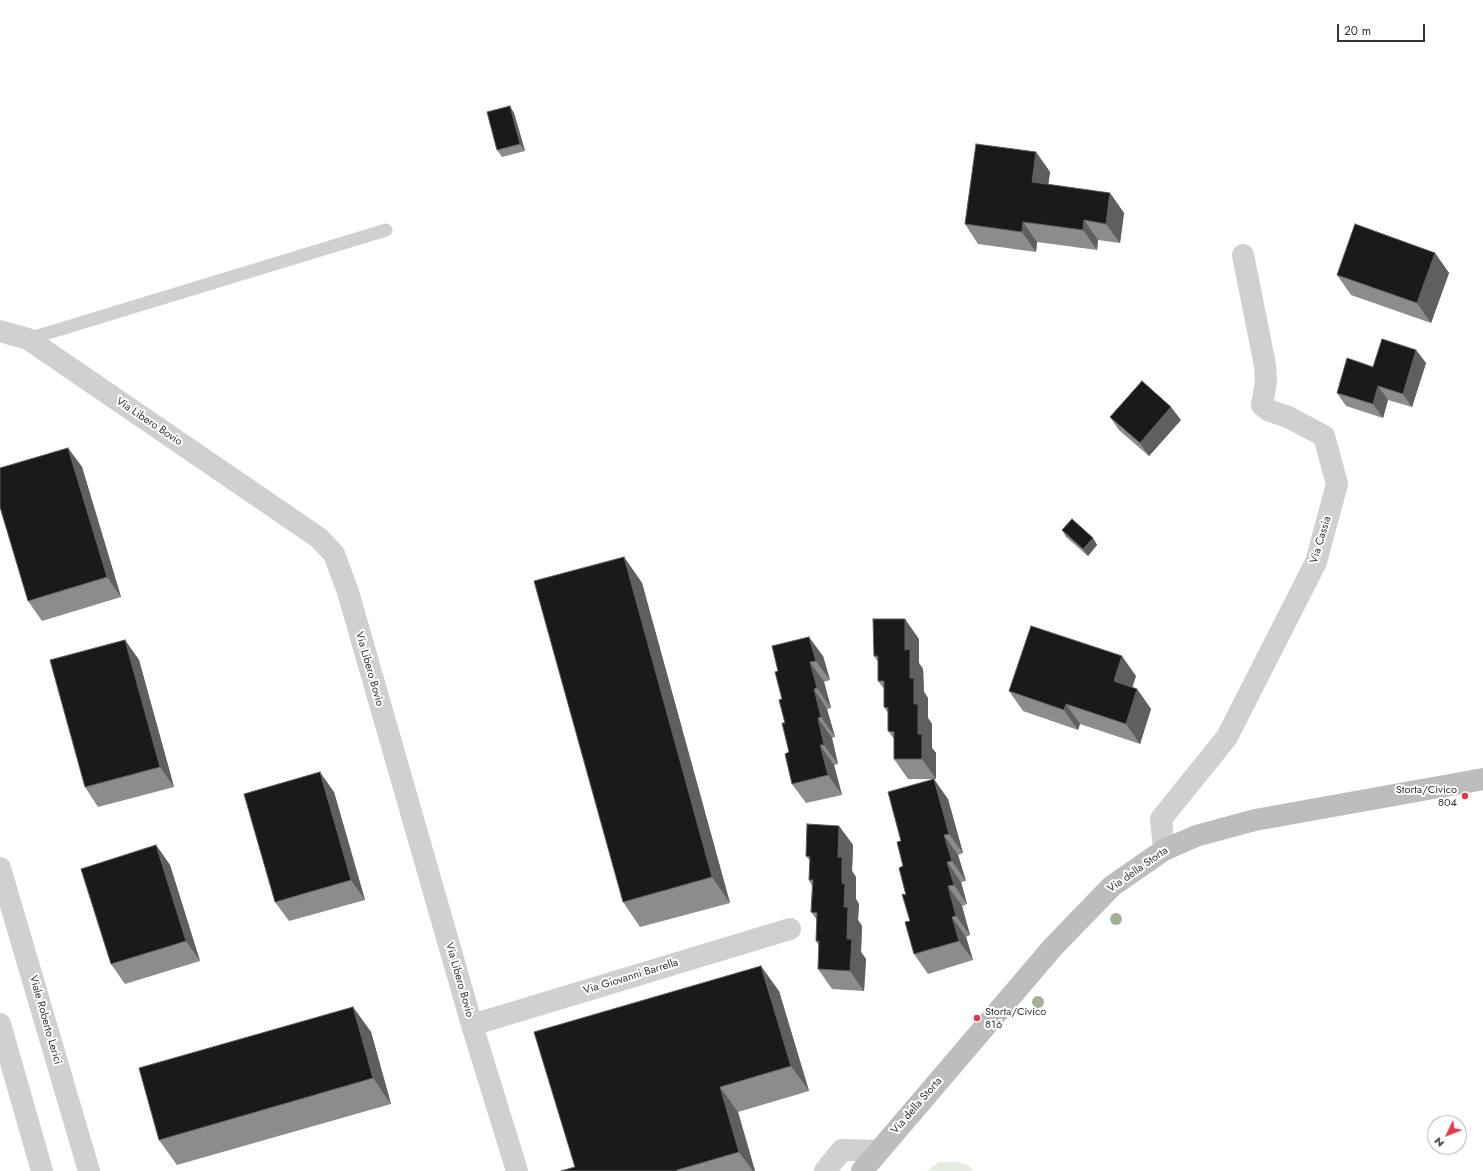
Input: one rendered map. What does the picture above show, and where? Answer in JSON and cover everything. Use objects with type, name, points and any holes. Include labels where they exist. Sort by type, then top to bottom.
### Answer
[{"type":"main road","name":"Via della Storta","points":[[862,1171],[1053,947],[1112,886],[1164,850],[1196,836],[1255,820],[1483,779]]},
{"type":"street","name":"Via Cassia","points":[[1164,850],[1161,819],[1227,737],[1316,562],[1337,484],[1324,436],[1288,416],[1268,410],[1262,405],[1266,381],[1266,365],[1243,255]]},
{"type":"street","name":"Via Libero Bovio","points":[[0,331],[28,339],[319,538],[334,554],[348,592],[472,1025],[516,1171]]},
{"type":"street","name":"Viale Roberto Lerici","points":[[0,868],[89,1171]]},
{"type":"street","name":"Via Giovanni Barrella","points":[[472,1025],[790,929]]},
{"type":"street","points":[[0,1024],[42,1171]]},
{"type":"street","points":[[825,1171],[842,1150],[879,1151]]},
{"type":"lane","points":[[28,339],[386,230]]},
{"type":"shaded area","points":[[939,1162],[957,1162],[970,1166],[973,1171],[927,1171]]},
{"type":"building","points":[[510,106],[520,144],[497,150],[487,112]]},
{"type":"building","points":[[976,144],[1036,152],[1032,182],[1110,193],[1106,224],[1084,220],[1083,230],[1023,222],[1022,232],[965,224]]},
{"type":"building","points":[[1355,224],[1435,253],[1417,303],[1337,275]]},
{"type":"building","points":[[1382,339],[1416,350],[1403,394],[1378,386],[1373,404],[1337,393],[1347,358],[1373,367]]},
{"type":"building","points":[[1142,381],[1171,407],[1140,443],[1110,417]]},
{"type":"building","points":[[68,448],[107,577],[28,601],[0,507],[0,468]]},
{"type":"building","points":[[1072,519],[1093,538],[1083,549],[1062,530]]},
{"type":"building","points":[[624,557],[712,877],[623,902],[534,581]]},
{"type":"building","points":[[873,619],[905,619],[905,650],[910,649],[910,678],[914,678],[914,704],[918,704],[918,734],[922,734],[922,759],[894,759],[894,732],[888,731],[888,708],[884,707],[884,681],[878,681],[878,656],[874,656]]},
{"type":"building","points":[[1031,626],[1122,656],[1114,681],[1137,689],[1126,724],[1066,704],[1064,710],[1009,691]]},
{"type":"building","points":[[809,637],[816,661],[810,662],[817,688],[814,689],[821,717],[818,718],[824,745],[820,745],[828,775],[792,784],[785,754],[789,752],[782,723],[785,723],[779,700],[782,699],[775,672],[778,671],[772,646]]},
{"type":"building","points":[[125,640],[160,767],[85,787],[50,660]]},
{"type":"building","points":[[320,772],[351,880],[275,902],[244,794]]},
{"type":"building","points":[[934,779],[949,834],[944,835],[952,861],[947,862],[954,885],[948,886],[956,916],[952,917],[959,941],[914,954],[905,922],[910,921],[902,894],[906,895],[899,868],[903,866],[897,842],[901,841],[888,792]]},
{"type":"building","points":[[807,824],[839,826],[838,857],[842,857],[842,883],[845,884],[844,907],[848,907],[847,939],[852,939],[850,971],[818,969],[819,941],[816,941],[817,913],[811,912],[813,880],[809,880],[810,857],[806,856]]},
{"type":"building","points":[[156,845],[186,941],[111,964],[81,869]]},
{"type":"building","points":[[761,966],[791,1066],[720,1087],[739,1152],[677,1171],[561,1171],[575,1167],[534,1032]]},
{"type":"building","points":[[353,1007],[373,1078],[159,1140],[139,1068]]},
{"type":"place","name":"Storta/Civico 804","points":[[1465,796]]},
{"type":"place","name":"Storta/Civico 816","points":[[977,1018]]}]
